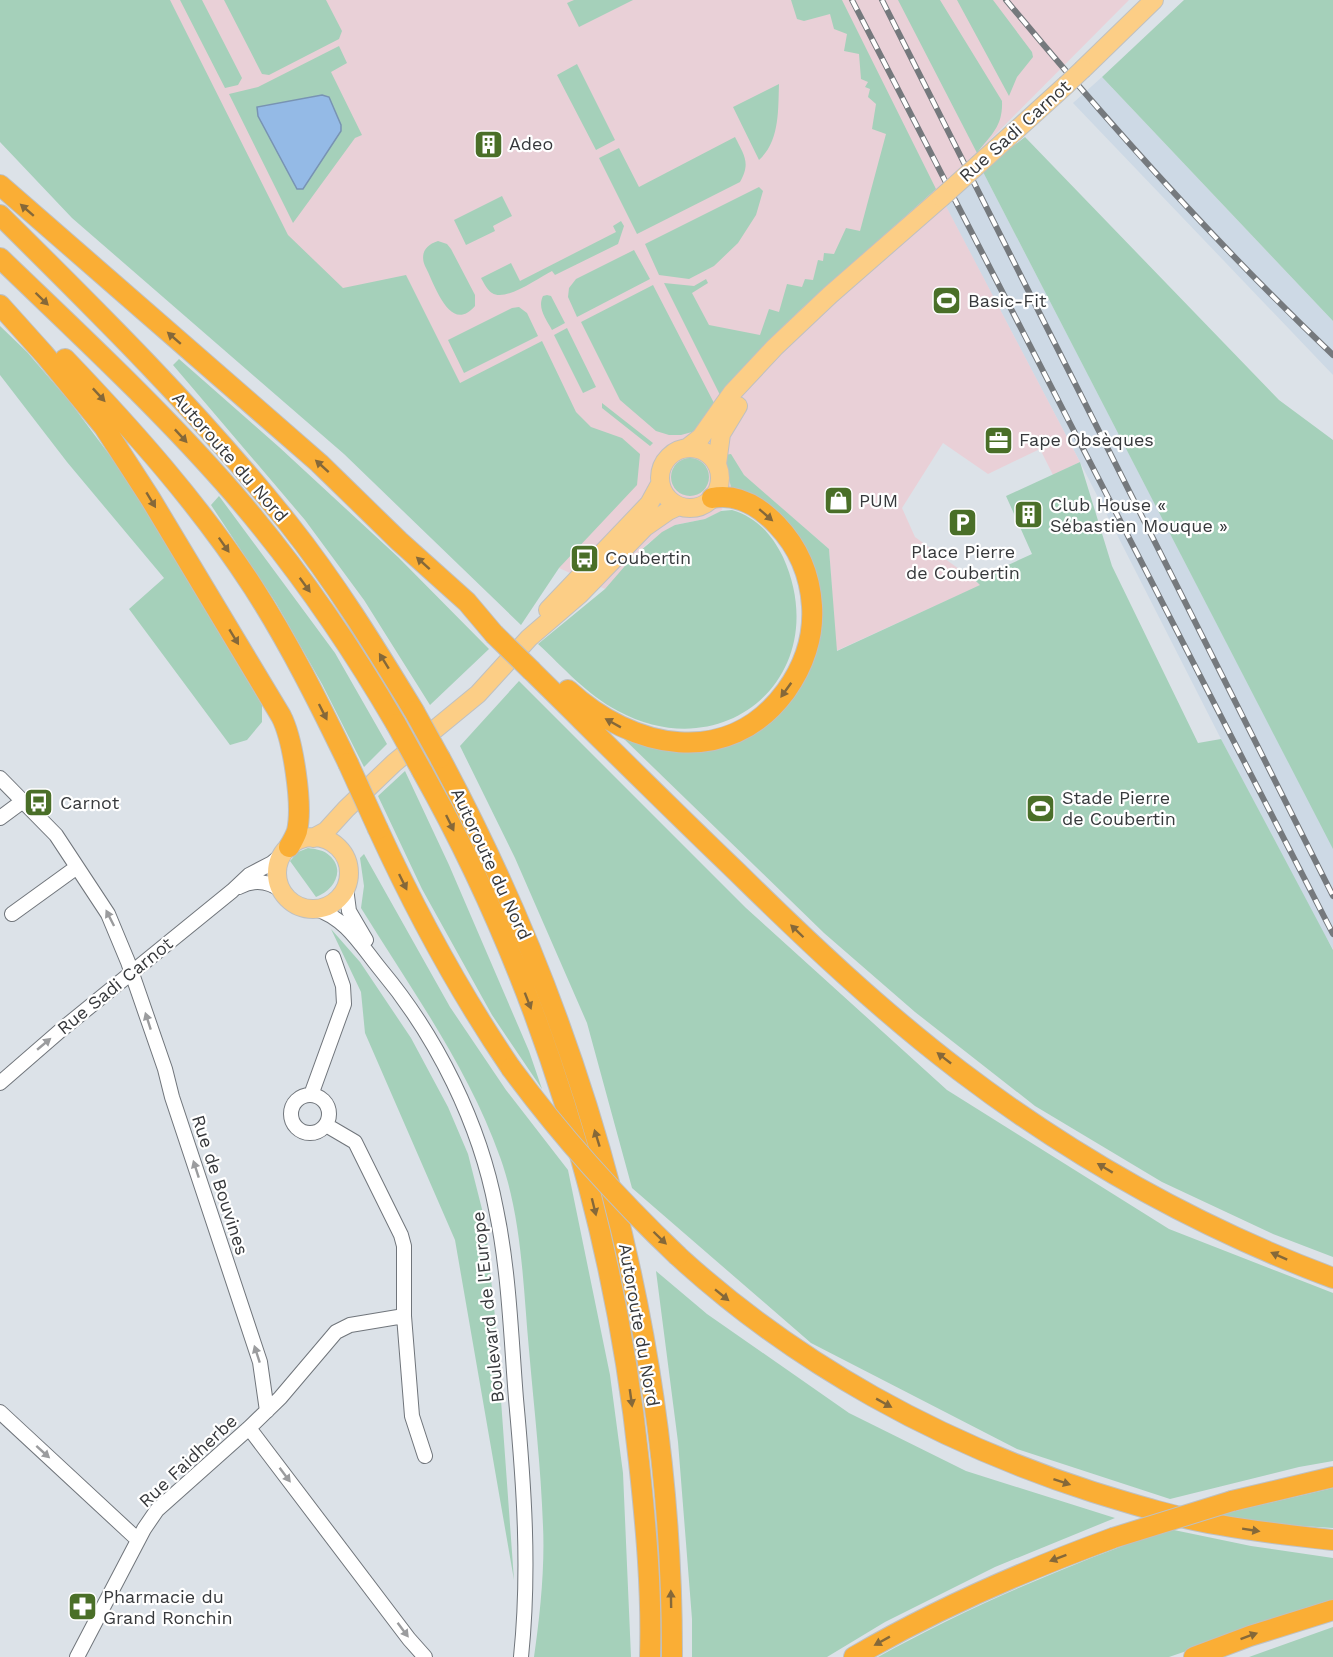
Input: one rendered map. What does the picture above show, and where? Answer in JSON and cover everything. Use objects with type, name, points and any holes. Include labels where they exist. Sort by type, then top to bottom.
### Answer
[{"type":"highway","points":[[0,186],[319,463],[399,541],[498,630],[808,942],[883,1009],[960,1071],[1055,1138],[1145,1191],[1208,1224],[1333,1278]]},
{"type":"highway","name":"Autoroute du Nord","points":[[0,215],[134,349],[210,431],[295,533],[346,602],[414,711],[492,859],[541,974],[579,1081],[627,1253],[640,1320],[659,1446],[670,1569],[672,1657]]},
{"type":"highway","name":"Autoroute du Nord","points":[[0,258],[158,411],[234,494],[309,590],[365,672],[396,724],[476,876],[510,955],[544,1046],[591,1194],[616,1305],[635,1424],[647,1547],[650,1657]]},
{"type":"highway","points":[[0,293],[123,421],[195,505],[252,586],[276,625],[310,687],[438,949],[487,1033],[546,1115],[583,1159],[678,1256],[735,1305],[829,1371],[897,1410],[998,1457],[1042,1475],[1164,1513],[1219,1525],[1333,1540]]},
{"type":"highway","points":[[0,305],[72,386],[110,436],[150,498],[280,716],[292,746],[298,817],[297,833],[286,851]]},
{"type":"highway","points":[[536,667],[600,716],[628,731],[656,740],[686,743],[715,740],[744,729],[767,713],[787,690],[804,657],[812,619],[809,583],[794,546],[770,518],[744,501],[726,497],[712,498]]},
{"type":"highway","points":[[854,1657],[972,1595],[1047,1562],[1113,1538],[1232,1501],[1333,1477]]},
{"type":"highway","points":[[1194,1657],[1250,1636],[1333,1610]]},
{"type":"main road","name":"Rue Sadi Carnot","points":[[687,448],[701,437],[732,393],[775,347],[1066,85],[1149,3]]},
{"type":"main road","name":"Rue Sadi Carnot","points":[[717,464],[721,434],[747,394],[884,250]]},
{"type":"main road","points":[[687,448],[704,452],[717,464],[720,482],[712,498],[699,507],[679,506],[667,498],[660,484],[660,472],[665,460],[675,452],[687,448]]},
{"type":"main road","points":[[529,638],[549,609],[649,504],[660,484]]},
{"type":"main road","points":[[314,838],[326,831],[394,763],[478,694],[529,638],[579,595],[645,527],[679,506]]},
{"type":"main road","points":[[345,856],[332,843],[314,838],[302,839],[286,851],[278,872],[282,891],[294,903],[316,909],[332,904],[346,888],[349,874],[344,842],[346,827],[358,798]]},
{"type":"street","name":"Rue de Bouvines","points":[[0,778],[51,828],[108,914],[132,972],[159,1051],[172,1097],[260,1362],[267,1411]]},
{"type":"street","points":[[0,818],[23,801]]},
{"type":"street","name":"Rue Sadi Carnot","points":[[0,1083],[28,1057],[249,875],[272,863],[286,851]]},
{"type":"street","points":[[12,914],[77,867]]},
{"type":"street","name":"Rue Sadi Carnot","points":[[232,891],[244,884],[259,881],[282,891]]},
{"type":"street","name":"Boulevard de l'Europe","points":[[346,888],[347,904],[351,915],[388,978]]},
{"type":"street","name":"Boulevard de l'Europe","points":[[316,909],[342,922],[388,978],[423,1028],[450,1079],[475,1136],[496,1207],[505,1267],[525,1502],[526,1583],[521,1657]]},
{"type":"street","points":[[311,1095],[344,1004],[343,986],[333,957]]},
{"type":"street","points":[[311,1095],[320,1098],[326,1104],[329,1112],[326,1125],[316,1132],[300,1129],[294,1123],[292,1115],[295,1104],[304,1096],[311,1095]]},
{"type":"street","points":[[326,1125],[355,1142],[401,1235],[404,1246],[404,1316],[412,1416],[425,1456]]},
{"type":"street","name":"Rue Faidherbe","points":[[77,1657],[154,1513],[267,1411],[336,1332],[350,1324],[404,1316]]},
{"type":"street","points":[[0,1413],[138,1540]]},
{"type":"street","points":[[249,1428],[425,1657]]},
{"type":"shaded area","points":[[19,0],[1129,0],[977,153],[937,189],[1080,462],[1053,475],[1040,449],[988,474],[943,443],[902,508],[915,537],[981,585],[836,651],[829,549],[744,476],[721,511],[705,519],[675,525],[647,544],[605,589],[559,568],[0,39]]},
{"type":"shaded area","points":[[1102,77],[1333,321],[1333,375],[1073,103]]},
{"type":"shaded area","points":[[982,170],[1333,848],[1333,949],[1221,739],[1080,462],[945,205]]},
{"type":"green space","points":[[0,0],[170,0],[288,235],[343,288],[406,275],[460,383],[542,341],[576,412],[591,427],[622,438],[640,454],[637,485],[559,568],[521,625],[344,454],[72,218],[0,142]]},
{"type":"green space","points":[[180,0],[202,0],[242,78],[238,85],[225,88]]},
{"type":"green space","points":[[224,0],[326,0],[342,31],[339,39],[269,75],[262,74]]},
{"type":"green space","points":[[574,0],[633,0],[579,27],[567,3]]},
{"type":"green space","points":[[791,0],[842,0],[936,189],[800,310],[765,344],[720,395],[664,283],[694,286],[706,279],[708,283],[692,293],[709,325],[760,335],[769,309],[779,312],[787,284],[802,287],[805,279],[813,280],[818,260],[823,261],[824,253],[834,254],[846,228],[860,231],[886,134],[872,129],[876,104],[868,97],[870,89],[865,87],[868,82],[861,79],[859,54],[844,51],[847,34],[834,29],[830,14],[804,21],[797,19]]},
{"type":"green space","points":[[898,0],[940,0],[1002,101],[1001,117],[992,135],[977,153]]},
{"type":"green space","points":[[957,0],[993,0],[1032,52],[1033,57],[1017,77],[1009,96]]},
{"type":"green space","points":[[1184,0],[1333,0],[1333,321],[1102,77]]},
{"type":"green space","points":[[339,46],[347,63],[331,72],[362,135],[355,138],[293,223],[229,94],[258,87]]},
{"type":"green space","points":[[577,64],[615,140],[596,150],[557,75]]},
{"type":"green space","points":[[779,84],[777,125],[771,144],[759,160],[733,107]]},
{"type":"green space","points":[[735,137],[746,164],[740,182],[637,234],[599,158],[619,148],[639,187]]},
{"type":"green space","points":[[1025,137],[1279,400],[1333,440],[1333,849],[982,170]]},
{"type":"green space","points":[[759,187],[763,191],[756,215],[738,243],[714,266],[689,279],[659,275],[645,244]]},
{"type":"green space","points":[[502,196],[512,216],[493,226],[495,231],[466,245],[454,220]]},
{"type":"green space","points":[[621,221],[624,226],[618,244],[555,275],[552,271],[513,292],[498,295],[489,290],[481,278],[511,263],[520,281],[616,232],[613,226]]},
{"type":"green space","points":[[438,241],[447,244],[451,249],[475,295],[475,306],[466,313],[458,315],[444,304],[425,266],[423,254],[430,245]]},
{"type":"green space","points":[[634,250],[650,279],[577,317],[568,297],[569,288],[576,279]]},
{"type":"green space","points":[[653,285],[714,403],[701,425],[692,432],[681,435],[669,435],[656,431],[620,400],[581,322]]},
{"type":"green space","points":[[543,296],[551,296],[565,323],[552,330],[541,305]]},
{"type":"green space","points":[[519,307],[527,313],[538,336],[464,373],[448,340],[512,308]]},
{"type":"green space","points":[[0,326],[27,352],[70,402],[123,473],[262,705],[262,722],[247,740],[230,745],[129,609],[164,578],[67,462],[0,375]]},
{"type":"green space","points":[[567,328],[596,387],[583,393],[554,335]]},
{"type":"green space","points":[[179,359],[398,557],[489,649],[430,705],[364,600],[305,520],[173,365]]},
{"type":"green space","points":[[602,403],[653,443],[650,446],[602,408]]},
{"type":"green space","name":"Stade Pierre de Coubertin","points":[[731,454],[744,475],[829,549],[837,651],[980,585],[975,580],[1032,554],[1006,496],[1080,462],[1112,566],[1198,743],[1221,739],[1333,950],[1333,1257],[1273,1234],[1162,1182],[1035,1106],[915,1012],[824,933],[621,736],[691,751],[796,692],[816,579],[732,491],[723,455]]},
{"type":"green space","points":[[690,458],[704,463],[709,477],[704,491],[690,496],[676,491],[671,477],[676,463]]},
{"type":"green space","points":[[219,496],[335,653],[387,744],[364,767],[322,684],[276,603],[211,505]]},
{"type":"green space","points":[[732,510],[756,522],[774,541],[783,557],[795,599],[795,638],[783,672],[761,699],[732,719],[698,728],[659,726],[618,711],[596,697],[538,644],[605,589],[631,559],[662,532],[675,525],[705,519],[721,511]]},
{"type":"green space","points":[[519,681],[746,908],[947,1090],[1169,1229],[1333,1293],[1333,1461],[1299,1467],[1170,1499],[1017,1449],[811,1343],[632,1188],[587,1023],[515,858],[460,746]]},
{"type":"green space","points":[[405,771],[449,865],[529,1051],[542,1089],[492,1015],[422,889],[378,796]]},
{"type":"green space","points":[[308,848],[328,854],[337,868],[332,885],[316,897],[290,861],[298,852]]},
{"type":"green space","points":[[364,854],[450,1007],[506,1090],[568,1170],[610,1375],[623,1473],[631,1657],[534,1657],[543,1575],[542,1504],[523,1276],[513,1204],[500,1157],[472,1092],[437,1029],[361,908],[364,886],[360,858]]},
{"type":"green space","points":[[331,929],[360,962],[411,1038],[448,1107],[468,1154],[485,1221],[495,1317],[514,1580],[455,1240],[365,1033],[361,992]]},
{"type":"green space","points":[[656,1271],[707,1314],[849,1413],[966,1471],[1115,1518],[995,1567],[885,1622],[827,1657],[692,1657],[692,1619],[678,1442]]},
{"type":"green space","points":[[1333,1488],[1333,1528],[1287,1525],[1218,1515]]},
{"type":"green space","points":[[1169,1529],[1251,1546],[1333,1558],[1333,1601],[1169,1657],[878,1657],[949,1620],[1021,1587]]},
{"type":"green space","points":[[1333,1627],[1333,1657],[1249,1657]]},
{"type":"water","points":[[322,95],[329,97],[341,125],[341,131],[303,189],[297,189],[258,116],[257,107]]},
{"type":"railway","points":[[852,0],[1333,934]]},
{"type":"railway","points":[[882,0],[1333,896]]},
{"type":"railway","points":[[1006,0],[1084,92],[1205,227],[1333,355]]},
{"type":"place","name":"Adeo","points":[[488,144]]},
{"type":"place","name":"Basic-Fit","points":[[947,301]]},
{"type":"place","name":"Fape Obsèques","points":[[998,440]]},
{"type":"place","name":"PUM","points":[[838,501]]},
{"type":"place","name":"Club House « Sébastien Mouque »","points":[[1029,515]]},
{"type":"place","name":"Place Pierre de Coubertin","points":[[963,523]]},
{"type":"place","name":"Coubertin","points":[[584,558]]},
{"type":"place","name":"Carnot","points":[[39,803]]},
{"type":"place","name":"Stade Pierre de Coubertin","points":[[1041,808]]},
{"type":"place","name":"Pharmacie du Grand Ronchin","points":[[82,1607]]}]
